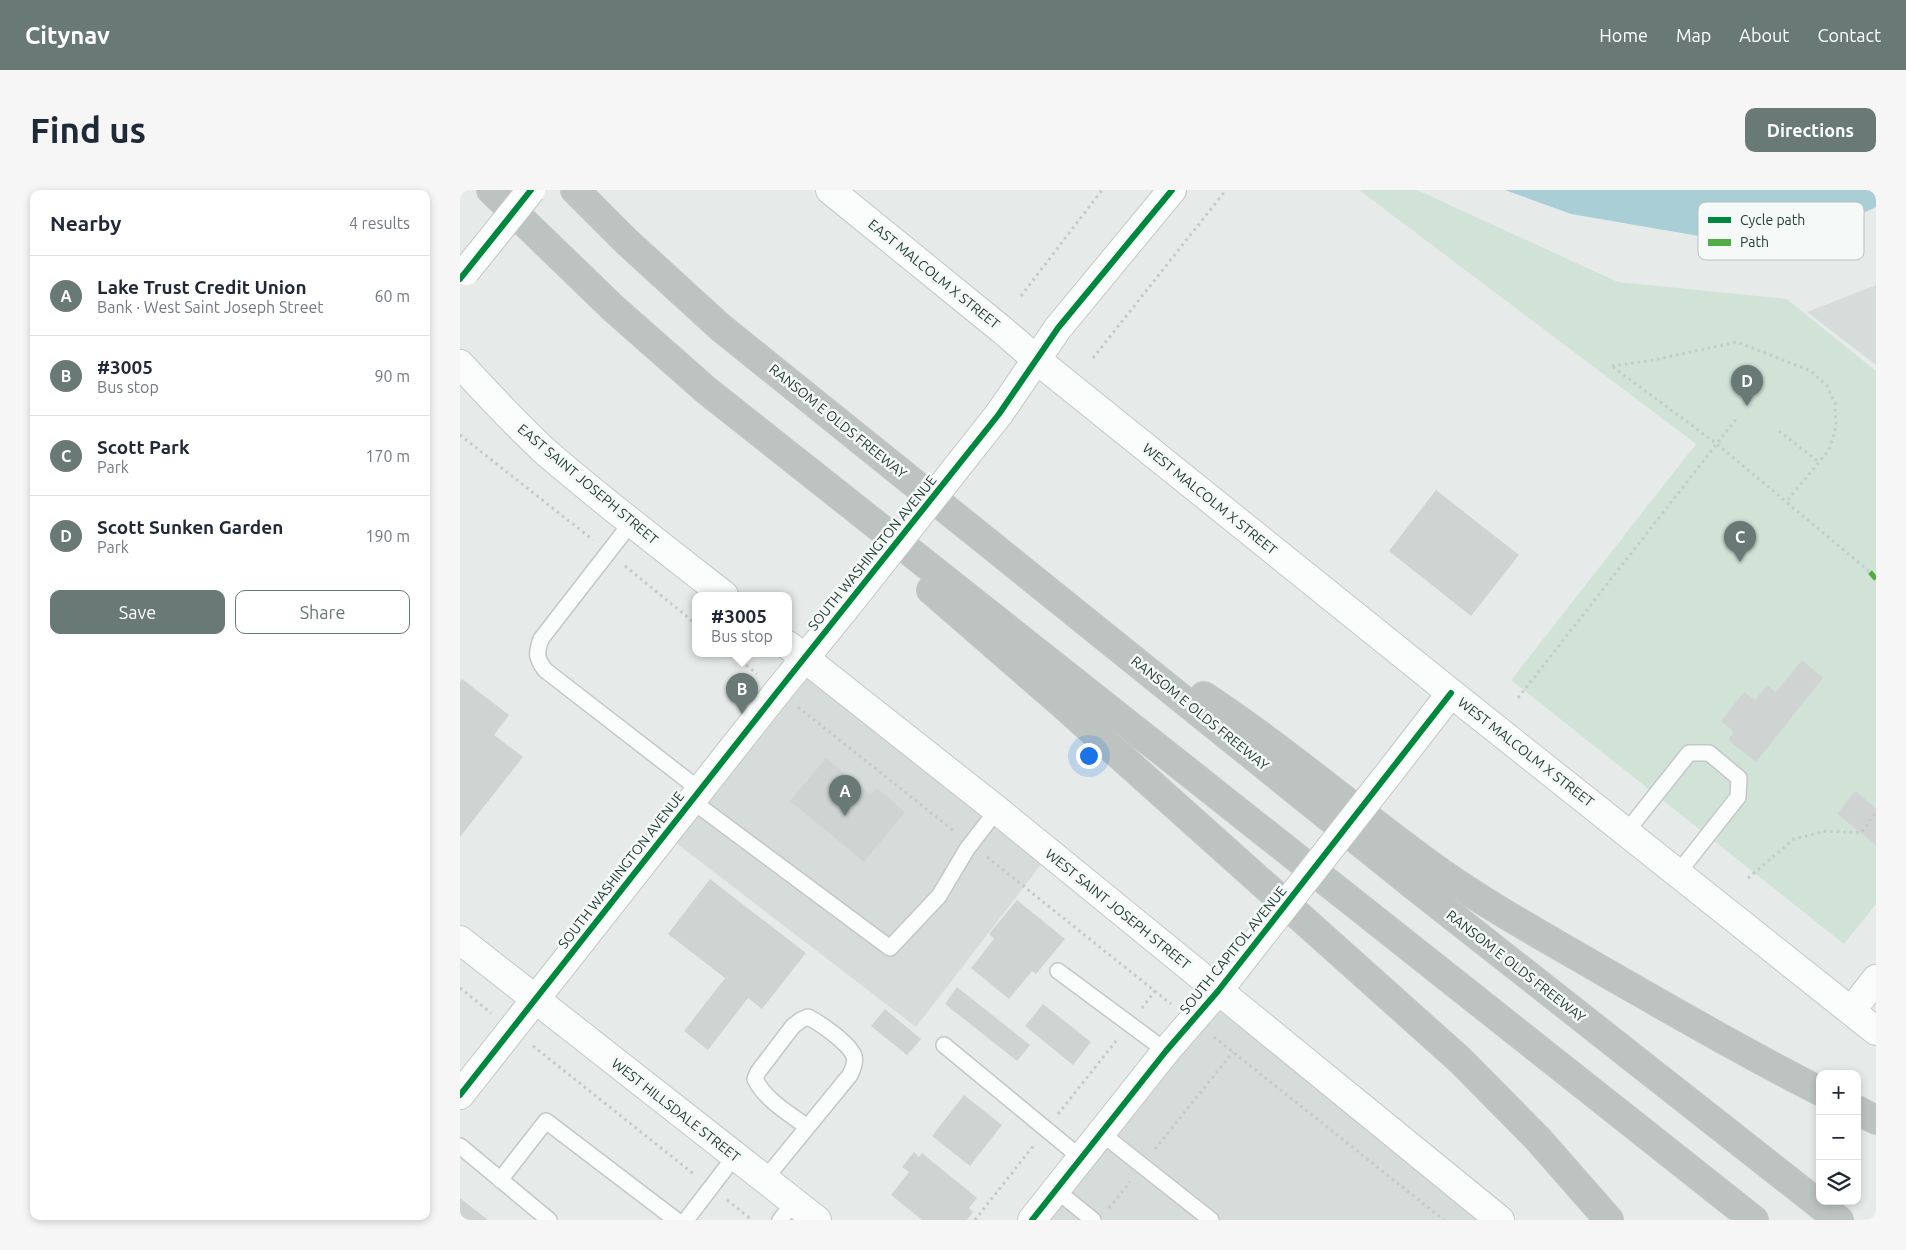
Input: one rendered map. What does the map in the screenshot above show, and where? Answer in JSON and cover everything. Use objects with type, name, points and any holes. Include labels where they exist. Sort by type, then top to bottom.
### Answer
[{"type":"highway","points":[[491,190],[613,308],[1061,703],[1460,1060],[1538,1139],[1609,1220]]},
{"type":"highway","name":"RANSOM E OLDS FREEWAY","points":[[575,190],[698,308],[1416,888],[1839,1220]]},
{"type":"highway","points":[[597,190],[698,308]]},
{"type":"highway","points":[[706,390],[1754,1220]]},
{"type":"highway","points":[[1054,596],[1228,712],[1407,848],[1484,901],[1776,1070],[1816,1089]]},
{"type":"highway","points":[[1861,1112],[1876,1120]]},
{"type":"main road","points":[[463,275],[531,190]]},
{"type":"main road","name":"EAST MALCOLM X STREET","points":[[830,190],[1001,329],[1036,360]]},
{"type":"main road","name":"SOUTH WASHINGTON AVENUE","points":[[460,1095],[778,691],[796,652],[844,610],[999,414],[1058,328],[1172,190]]},
{"type":"main road","name":"WEST MALCOLM X STREET","points":[[1036,360],[1450,693],[1627,831],[1876,1031]]},
{"type":"main road","name":"EAST SAINT JOSEPH STREET","points":[[460,364],[548,454],[720,592]]},
{"type":"main road","name":"WEST SAINT JOSEPH STREET","points":[[796,652],[997,810],[1500,1220]]},
{"type":"main road","name":"SOUTH CAPITOL AVENUE","points":[[1032,1220],[1166,1050],[1218,991],[1450,693]]},
{"type":"main road","name":"WEST HILLSDALE STREET","points":[[460,940],[765,1179],[787,1211],[817,1220]]},
{"type":"main road","points":[[1851,1011],[1876,979]]},
{"type":"lane","points":[[632,523],[541,639],[536,651],[539,662],[545,670],[696,795],[890,948],[938,896],[971,844],[997,810]]},
{"type":"lane","points":[[1627,831],[1689,753],[1709,754],[1739,778],[1738,797],[1678,873]]},
{"type":"lane","points":[[1058,971],[1166,1050]]},
{"type":"lane","points":[[765,1179],[807,1128],[850,1075],[854,1067],[855,1057],[849,1048],[818,1022],[808,1017],[794,1026],[758,1072],[755,1079],[759,1088],[807,1128]]},
{"type":"lane","points":[[944,1045],[1081,1158]]},
{"type":"lane","points":[[500,1180],[546,1121],[676,1220]]},
{"type":"lane","points":[[1101,1132],[1211,1220]]},
{"type":"lane","points":[[460,1146],[549,1220]]},
{"type":"lane","points":[[686,1220],[734,1156]]},
{"type":"lane","points":[[1056,1190],[1099,1216]]},
{"type":"path","points":[[1020,296],[1102,190]]},
{"type":"path","points":[[1093,358],[1226,190]]},
{"type":"path","points":[[1786,502],[1829,450],[1836,428],[1835,404],[1827,386],[1811,371],[1737,342],[1654,360],[1612,366],[1716,444],[1870,572]]},
{"type":"path","points":[[1518,698],[1738,418]]},
{"type":"path","points":[[1779,431],[1819,462]]},
{"type":"path","points":[[460,435],[692,621]]},
{"type":"path","points":[[735,657],[1444,1220]]},
{"type":"path","points":[[1748,878],[1794,839],[1826,831],[1861,833],[1876,812]]},
{"type":"path","points":[[460,988],[752,1220]]},
{"type":"path","points":[[975,1220],[1155,991]]},
{"type":"path","points":[[1099,1216],[1143,1165],[1233,1052]]},
{"type":"shaded area","points":[[1876,285],[1876,365],[1807,312]]},
{"type":"shaded area","points":[[807,679],[1046,858],[916,1027],[676,843]]},
{"type":"shaded area","points":[[1218,991],[1505,1220],[1036,1220]]},
{"type":"green space","points":[[1359,190],[1417,190],[1618,282],[1787,299],[1876,371],[1876,904],[1844,944],[1511,680],[1696,444]]},
{"type":"water","points":[[1505,190],[1876,190],[1876,207],[1864,213],[1864,202],[1698,202],[1698,236],[1571,214]]},
{"type":"building","points":[[1436,490],[1519,555],[1471,616],[1389,551]]},
{"type":"building","points":[[1802,660],[1823,678],[1756,762],[1728,740],[1734,732],[1721,721],[1744,692],[1755,700],[1767,685],[1776,692]]},
{"type":"building","points":[[462,679],[509,715],[494,735],[523,757],[460,837],[460,682]]},
{"type":"building","points":[[826,758],[871,795],[877,788],[905,812],[864,862],[790,801]]},
{"type":"building","points":[[1855,791],[1876,808],[1876,845],[1837,814]]},
{"type":"building","points":[[710,879],[806,953],[762,1009],[748,998],[708,1050],[684,1031],[725,978],[668,934]]},
{"type":"building","points":[[1017,900],[1065,939],[1036,974],[1032,971],[1009,999],[971,968],[994,939],[989,934]]},
{"type":"building","points":[[957,987],[1030,1045],[1017,1061],[945,1004]]},
{"type":"building","points":[[1043,1004],[1091,1042],[1073,1065],[1025,1026]]},
{"type":"building","points":[[885,1009],[921,1039],[907,1055],[871,1026]]},
{"type":"building","points":[[964,1095],[1002,1125],[970,1166],[932,1136]]},
{"type":"building","points":[[914,1152],[919,1157],[922,1153],[977,1198],[969,1208],[973,1212],[967,1220],[922,1220],[891,1195],[909,1172],[902,1167]]},
{"type":"building","points":[[460,1198],[488,1220],[460,1220]]},
{"type":"marked path","points":[[1870,572],[1876,579]]},
{"type":"cycle path","points":[[460,279],[531,190]]},
{"type":"cycle path","points":[[460,1095],[999,414],[1058,328],[1172,190]]},
{"type":"cycle path","points":[[1032,1220],[1166,1051],[1218,991],[1451,693]]},
{"type":"place","name":"Scott Sunken Garden","points":[[1747,406]]},
{"type":"place","name":"Scott Park","points":[[1740,562]]},
{"type":"place","name":"#3005","points":[[742,714]]},
{"type":"place","name":"Lake Trust Credit Union","points":[[845,816]]}]
